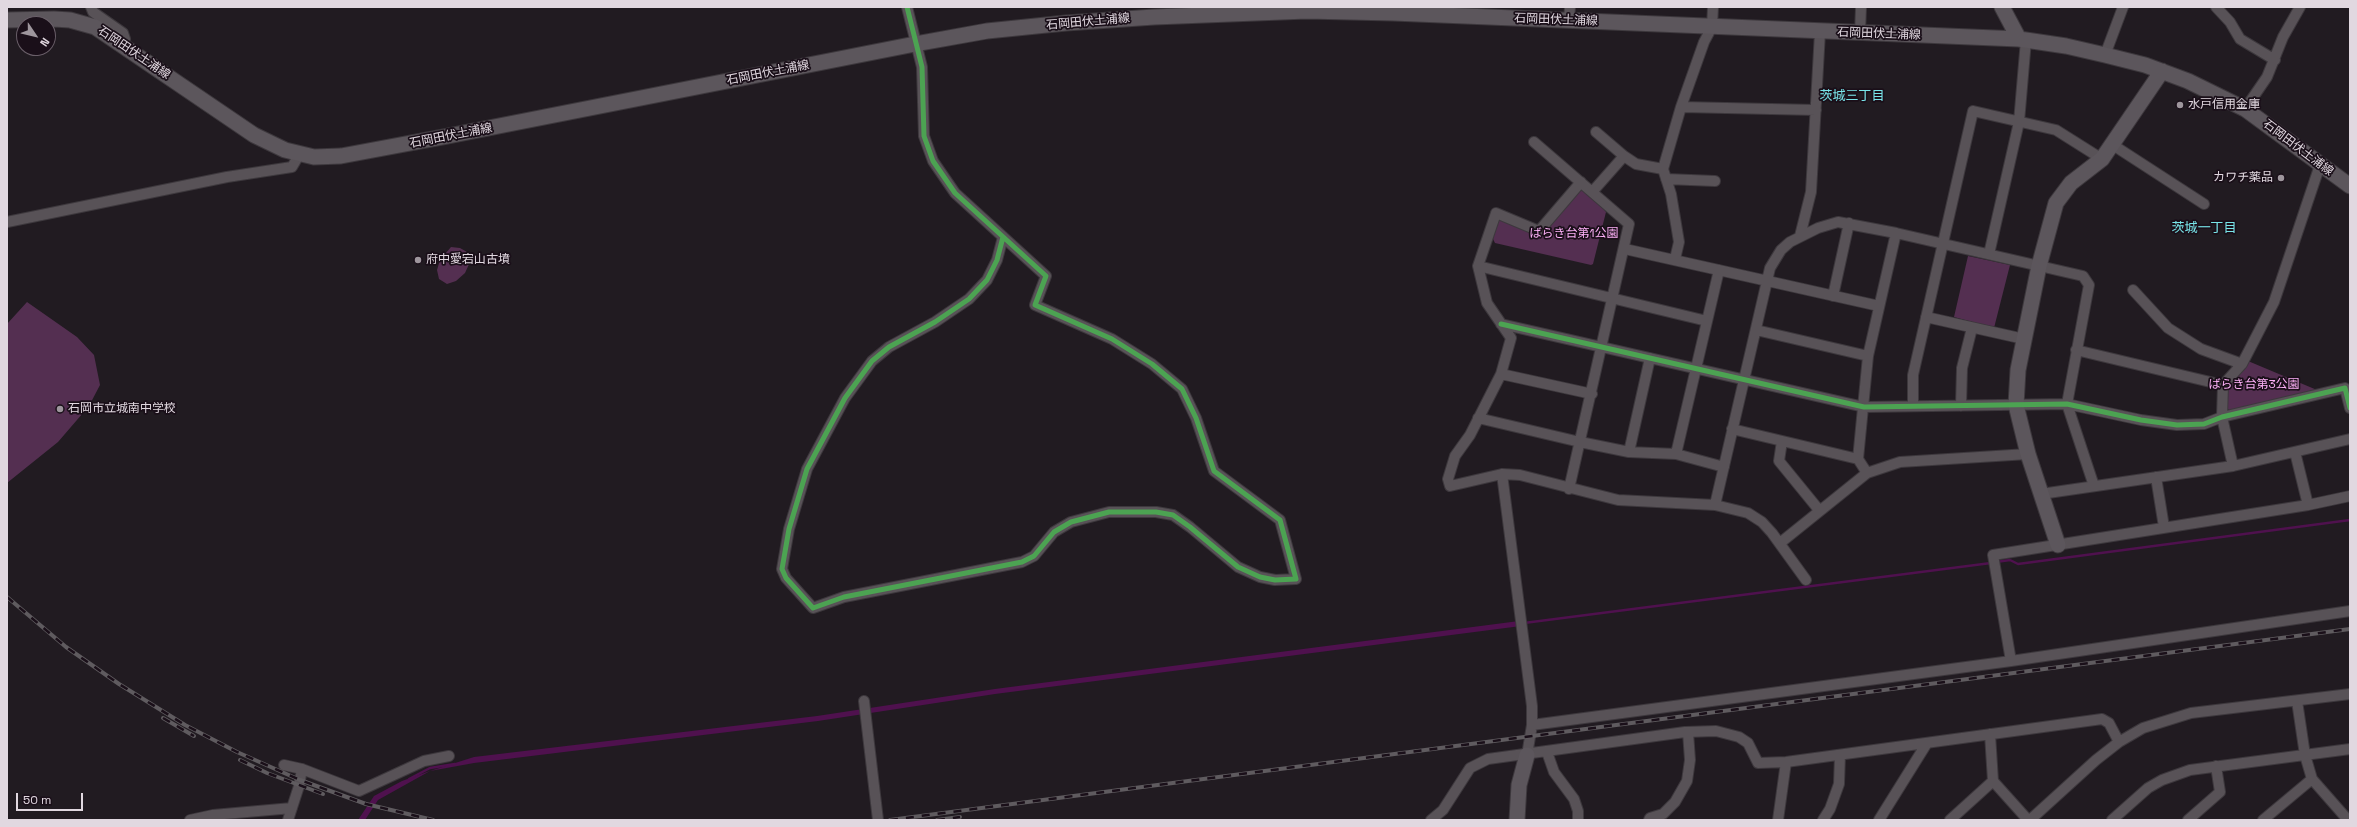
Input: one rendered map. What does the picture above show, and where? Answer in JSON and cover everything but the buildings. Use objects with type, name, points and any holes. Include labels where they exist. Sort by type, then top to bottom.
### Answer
[{"type":"main road","points":[[2002,7],[2022,40]]},
{"type":"main road","name":"石岡田伏土浦線","points":[[7,20],[70,20],[95,27],[121,43],[254,135],[299,155],[314,157],[341,156],[915,44],[994,30],[1154,17],[1394,10],[1570,14],[1712,27],[2022,40],[2066,46],[2105,55],[2162,71],[2194,84],[2245,109],[2350,186]]},
{"type":"main road","points":[[2058,545],[2028,454],[2016,405],[2018,370],[2039,266],[2056,203],[2072,183],[2102,159],[2113,145],[2162,71]]},
{"type":"main road","points":[[1517,820],[1519,785],[1527,755]]},
{"type":"street","points":[[91,7],[93,12],[123,33],[125,39],[121,43]]},
{"type":"street","points":[[907,7],[915,44],[922,66],[924,136],[933,161],[955,193],[1046,276],[1035,305],[1112,339],[1152,364],[1182,389],[1196,418],[1214,471],[1280,520],[1296,579],[1275,580],[1260,577],[1238,567],[1190,527],[1173,515],[1156,512],[1109,512],[1071,522],[1054,532],[1034,556],[1022,562],[844,597],[813,608],[786,578],[782,569],[788,529],[807,469],[845,398],[872,361],[889,347],[935,322],[969,299],[987,280],[997,260],[1003,237]]},
{"type":"street","points":[[1675,259],[1679,242],[1671,194],[1665,174],[1681,106],[1704,42],[1712,27],[1713,7]]},
{"type":"street","points":[[1860,33],[1861,7]]},
{"type":"street","points":[[2105,55],[2123,7]]},
{"type":"street","points":[[2216,7],[2230,22],[2240,38],[2275,60]]},
{"type":"street","points":[[2245,109],[2267,77],[2283,37],[2300,7]]},
{"type":"street","points":[[1800,236],[1811,192],[1820,32]]},
{"type":"street","points":[[1989,254],[2019,122],[2022,40]]},
{"type":"street","points":[[1681,106],[1816,110]]},
{"type":"street","points":[[1914,406],[1913,375],[1972,111],[2056,130],[2102,159]]},
{"type":"street","points":[[1596,132],[1624,156],[1636,164],[1665,174],[1715,181]]},
{"type":"street","points":[[1534,142],[1629,224],[1614,298],[1569,489]]},
{"type":"street","points":[[2113,145],[2204,204]]},
{"type":"street","points":[[7,222],[227,177],[292,167],[299,155]]},
{"type":"street","points":[[1593,192],[1624,156]]},
{"type":"street","points":[[2233,466],[2222,417],[2223,385],[2242,364],[2274,302],[2320,165]]},
{"type":"street","points":[[1581,182],[1540,231],[1496,213],[1478,266],[1487,303],[1511,338],[1501,374],[1478,418],[1455,456],[1448,479],[1450,486],[1502,474],[1520,475],[1569,489],[1618,500],[1715,505],[1748,513],[1762,522],[1780,543],[1806,580]]},
{"type":"street","points":[[1832,296],[1849,223]]},
{"type":"street","points":[[1715,505],[1770,268],[1781,250],[1800,236],[1829,225],[1849,223],[2083,276],[2089,285],[2067,404],[2094,486]]},
{"type":"street","points":[[1867,473],[1858,459],[1868,356],[1896,233]]},
{"type":"street","points":[[1625,248],[1879,306]]},
{"type":"street","points":[[1478,266],[1707,321]]},
{"type":"street","points":[[1676,454],[1719,270]]},
{"type":"street","points":[[2133,290],[2168,328],[2201,349],[2242,364]]},
{"type":"street","points":[[1926,317],[2024,339]]},
{"type":"street","points":[[1501,324],[1864,407],[2067,404],[2141,420],[2177,425],[2204,424],[2222,417],[2346,388],[2350,408]]},
{"type":"street","points":[[1961,406],[1962,368],[1972,328]]},
{"type":"street","points":[[1756,330],[1868,356]]},
{"type":"street","points":[[2076,350],[2223,385]]},
{"type":"street","points":[[1629,452],[1650,358]]},
{"type":"street","points":[[1501,374],[1592,394]]},
{"type":"street","points":[[1478,418],[1629,452],[1676,454],[1724,467]]},
{"type":"street","points":[[1732,429],[1858,459]]},
{"type":"street","points":[[2041,494],[2233,466],[2350,439]]},
{"type":"street","points":[[1782,440],[1778,461],[1819,510]]},
{"type":"street","points":[[2295,452],[2308,505]]},
{"type":"street","points":[[1780,543],[1819,510],[1867,473],[1900,462],[2028,454]]},
{"type":"street","points":[[1502,474],[1532,706],[1532,725],[1527,755]]},
{"type":"street","points":[[2156,477],[2164,527]]},
{"type":"street","points":[[2011,661],[1993,555],[2308,505],[2350,496]]},
{"type":"street","points":[[1532,725],[2011,661],[2350,611]]},
{"type":"street","points":[[1990,734],[1993,781],[2029,820],[2120,742],[2143,728],[2191,713],[2350,694]]},
{"type":"street","points":[[2297,701],[2305,755],[2312,779],[2346,817]]},
{"type":"street","points":[[864,703],[878,820]]},
{"type":"street","points":[[1432,820],[1443,810],[1470,768],[1488,759],[1527,755],[1688,732],[1716,731],[1730,734],[1748,743],[1758,763],[1786,762],[2102,719],[2109,723],[2120,742]]},
{"type":"street","points":[[1649,820],[1650,818],[1663,814],[1675,802],[1687,780],[1690,760],[1688,732]]},
{"type":"street","points":[[1879,820],[1927,743]]},
{"type":"street","points":[[2112,820],[2132,800],[2162,780],[2190,770],[2350,749]]},
{"type":"street","points":[[1547,752],[1554,772],[1574,799],[1578,810],[1578,820]]},
{"type":"street","points":[[1823,820],[1830,809],[1839,784],[1840,755]]},
{"type":"street","points":[[284,765],[302,769],[359,791],[424,761],[448,756]]},
{"type":"street","points":[[1778,820],[1786,762]]},
{"type":"street","points":[[2188,820],[2220,792],[2216,766]]},
{"type":"street","points":[[190,820],[213,815],[290,813],[299,786],[302,769]]},
{"type":"street","points":[[2263,820],[2312,779]]},
{"type":"street","points":[[1950,820],[1993,781]]},
{"type":"green space","name":"ばらき台第1公園","points":[[1579,190],[1583,190],[1606,212],[1593,264],[1591,265],[1495,243],[1493,239],[1498,221],[1502,220],[1541,234]]},
{"type":"green space","points":[[451,247],[460,248],[467,252],[470,262],[465,273],[456,281],[447,284],[439,279],[437,270],[440,260]]},
{"type":"green space","points":[[1968,256],[2010,265],[1994,328],[1954,317]]},
{"type":"green space","points":[[27,302],[77,337],[94,355],[100,385],[89,406],[58,442],[7,483],[7,324]]},
{"type":"green space","name":"ばらき台第3公園","points":[[2248,361],[2317,390],[2230,411],[2227,408],[2227,386]]},
{"type":"shaded area","points":[[1519,621],[1521,626],[995,694],[818,721],[474,763],[430,771],[474,757],[817,716],[995,689]]},
{"type":"shaded area","points":[[430,771],[378,800],[365,820],[358,820],[374,796],[402,781]]},
{"type":"waterway","points":[[1996,562],[2010,560],[2018,564],[2350,520]]},
{"type":"waterway","points":[[1524,623],[1991,563]]},
{"type":"waterway","points":[[409,779],[430,768],[455,764]]},
{"type":"railway","points":[[7,597],[66,647],[119,684],[185,725],[237,752],[300,780],[366,804],[433,820]]},
{"type":"railway","points":[[890,820],[2350,629]]},
{"type":"railway","points":[[163,718],[194,736]]},
{"type":"railway","points":[[240,760],[267,773],[323,794]]},
{"type":"railway","points":[[937,820],[960,817]]},
{"type":"cycle path","points":[[907,7],[922,67],[924,136],[933,161],[955,193],[1046,276],[1035,305],[1112,339],[1152,364],[1182,389],[1196,418],[1214,471],[1280,520],[1296,579],[1275,580],[1260,577],[1238,567],[1190,527],[1173,515],[1156,512],[1109,512],[1071,522],[1054,532],[1034,556],[1022,562],[844,597],[813,608],[786,578],[782,569],[789,529],[807,469],[845,398],[872,361],[889,347],[935,322],[969,299],[987,280],[997,260],[1003,237]]},
{"type":"cycle path","points":[[1501,324],[1864,407],[2067,404],[2141,420],[2177,425],[2204,424],[2222,417],[2345,388],[2350,408]]},
{"type":"place","name":"水戸信用金庫","points":[[2180,105]]},
{"type":"place","name":"カワチ薬品","points":[[2281,178]]},
{"type":"place","name":"府中愛宕山古墳","points":[[418,260]]},
{"type":"place","name":"石岡市立城南中学校","points":[[60,409]]},
{"type":"district","name":"茨城三丁目","points":[[1852,96]]},
{"type":"district","name":"茨城一丁目","points":[[2204,228]]}]
